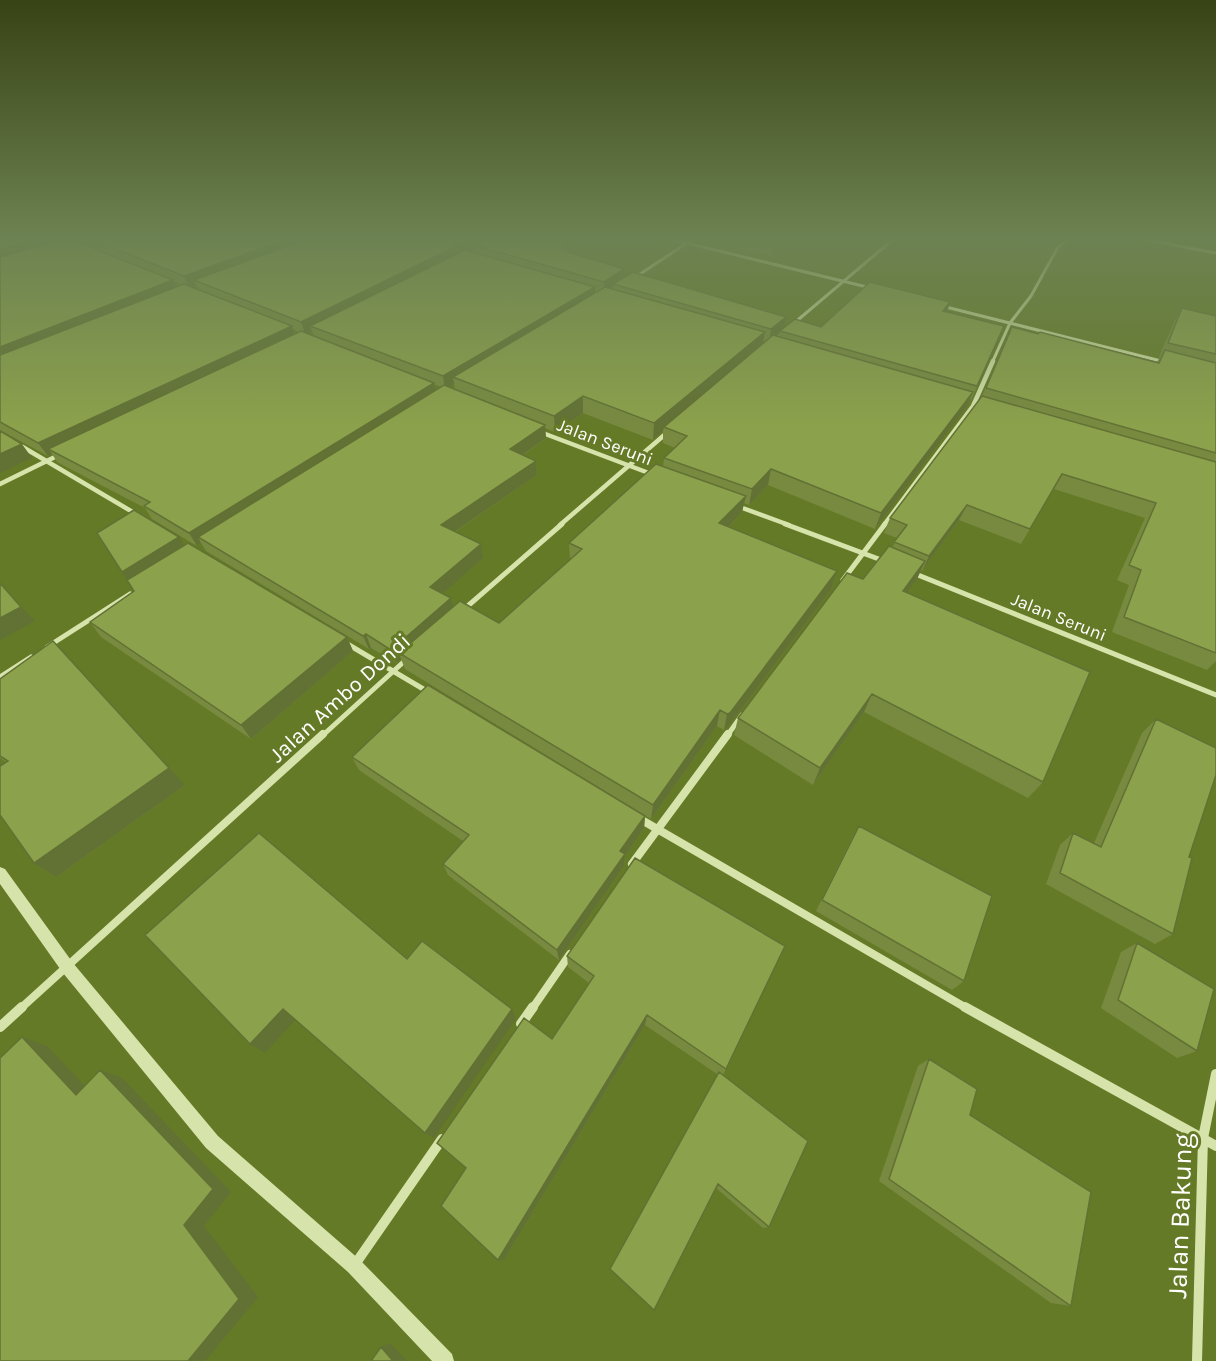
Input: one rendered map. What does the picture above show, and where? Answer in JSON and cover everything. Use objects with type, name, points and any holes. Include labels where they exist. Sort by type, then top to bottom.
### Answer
[{"type":"street","points":[[785,330],[820,301]]},
{"type":"street","points":[[835,591],[973,406],[1010,323],[1028,301]]},
{"type":"street","points":[[932,303],[1170,364]]},
{"type":"street","points":[[962,403],[985,410]]},
{"type":"street","name":"Jalan Seruni","points":[[531,428],[662,478]]},
{"type":"street","points":[[454,618],[672,428]]},
{"type":"street","points":[[18,444],[141,518]]},
{"type":"street","points":[[0,484],[66,452]]},
{"type":"street","points":[[729,503],[885,561]]},
{"type":"street","name":"Jalan Seruni","points":[[908,570],[1216,695]]},
{"type":"street","points":[[0,677],[139,588]]},
{"type":"street","points":[[335,636],[441,699]]},
{"type":"street","name":"Jalan Ambo Dondi","points":[[0,1027],[419,649]]},
{"type":"street","points":[[630,868],[749,705]]},
{"type":"street","points":[[637,817],[1005,1030],[1216,1146]]},
{"type":"street","points":[[0,873],[68,968],[212,1142],[354,1266],[445,1361]]},
{"type":"street","points":[[515,1033],[576,946]]},
{"type":"street","name":"Jalan Bakung","points":[[1197,1361],[1203,1138],[1216,1074]]},
{"type":"street","points":[[354,1266],[448,1130]]},
{"type":"building","points":[[0,301],[120,301],[0,347]]},
{"type":"building","points":[[141,301],[226,301],[292,326],[38,443],[0,422],[0,355]]},
{"type":"building","points":[[246,301],[345,301],[301,322]]},
{"type":"building","points":[[362,301],[572,301],[443,376],[310,326]]},
{"type":"building","points":[[582,301],[653,301],[765,332],[654,423],[583,396],[554,416],[453,377]]},
{"type":"building","points":[[671,301],[730,301],[786,317],[771,329]]},
{"type":"building","points":[[850,301],[944,301],[950,302],[943,311],[1004,326],[977,386],[780,331],[795,319],[821,327]]},
{"type":"building","points":[[1182,308],[1216,316],[1216,354],[1168,343]]},
{"type":"building","points":[[1012,327],[1038,334],[1040,332],[1159,363],[1165,350],[1216,363],[1216,453],[986,388]]},
{"type":"building","points":[[301,331],[434,383],[189,533],[144,506],[150,502],[48,449]]},
{"type":"building","points":[[773,335],[973,392],[881,513],[771,469],[752,489],[664,458],[687,436],[664,427]]},
{"type":"building","points":[[444,385],[545,425],[510,449],[536,461],[441,525],[481,544],[430,587],[451,598],[391,650],[366,634],[363,636],[198,537]]},
{"type":"building","points":[[982,396],[1216,462],[1216,653],[1124,617],[1141,570],[1129,565],[1156,503],[1062,474],[1030,529],[967,505],[929,556],[894,542],[907,525],[890,518]]},
{"type":"building","points":[[0,431],[22,444],[0,454]]},
{"type":"building","points":[[656,464],[746,496],[719,523],[837,571],[730,713],[727,714],[720,710],[653,805],[399,653],[460,601],[499,623],[582,549],[569,543]]},
{"type":"building","points":[[134,510],[179,537],[122,572],[97,533]]},
{"type":"building","points":[[188,543],[347,637],[241,725],[90,622],[134,591],[127,580]]},
{"type":"building","points":[[889,546],[925,561],[903,591],[1090,672],[1043,782],[872,694],[820,768],[738,718],[847,573],[863,579]]},
{"type":"building","points":[[0,583],[21,607],[0,618]]},
{"type":"building","points":[[53,641],[169,768],[34,863],[0,815],[0,766],[8,761],[0,756],[0,679]]},
{"type":"building","points":[[428,685],[645,816],[620,851],[625,854],[557,950],[443,864],[469,835],[352,757]]},
{"type":"building","points":[[1156,719],[1216,748],[1216,775],[1189,857],[1192,858],[1173,934],[1060,873],[1073,833],[1101,847]]},
{"type":"building","points":[[859,826],[992,896],[964,981],[822,900]]},
{"type":"building","points":[[259,833],[407,959],[422,941],[512,1009],[425,1133],[283,1009],[250,1044],[145,935]]},
{"type":"building","points":[[635,858],[785,946],[726,1069],[647,1015],[498,1260],[441,1206],[466,1168],[437,1143],[524,1018],[552,1039],[594,976],[567,956]]},
{"type":"building","points":[[1137,943],[1214,989],[1197,1051],[1118,1000]]},
{"type":"building","points":[[22,1037],[76,1095],[100,1070],[213,1189],[184,1225],[239,1299],[188,1361],[0,1361],[0,1058]]},
{"type":"building","points":[[929,1059],[977,1089],[970,1115],[1091,1192],[1071,1306],[889,1179]]},
{"type":"building","points":[[719,1072],[808,1141],[769,1227],[718,1184],[654,1310],[610,1269]]},
{"type":"building","points":[[381,1347],[393,1361],[371,1361]]}]
